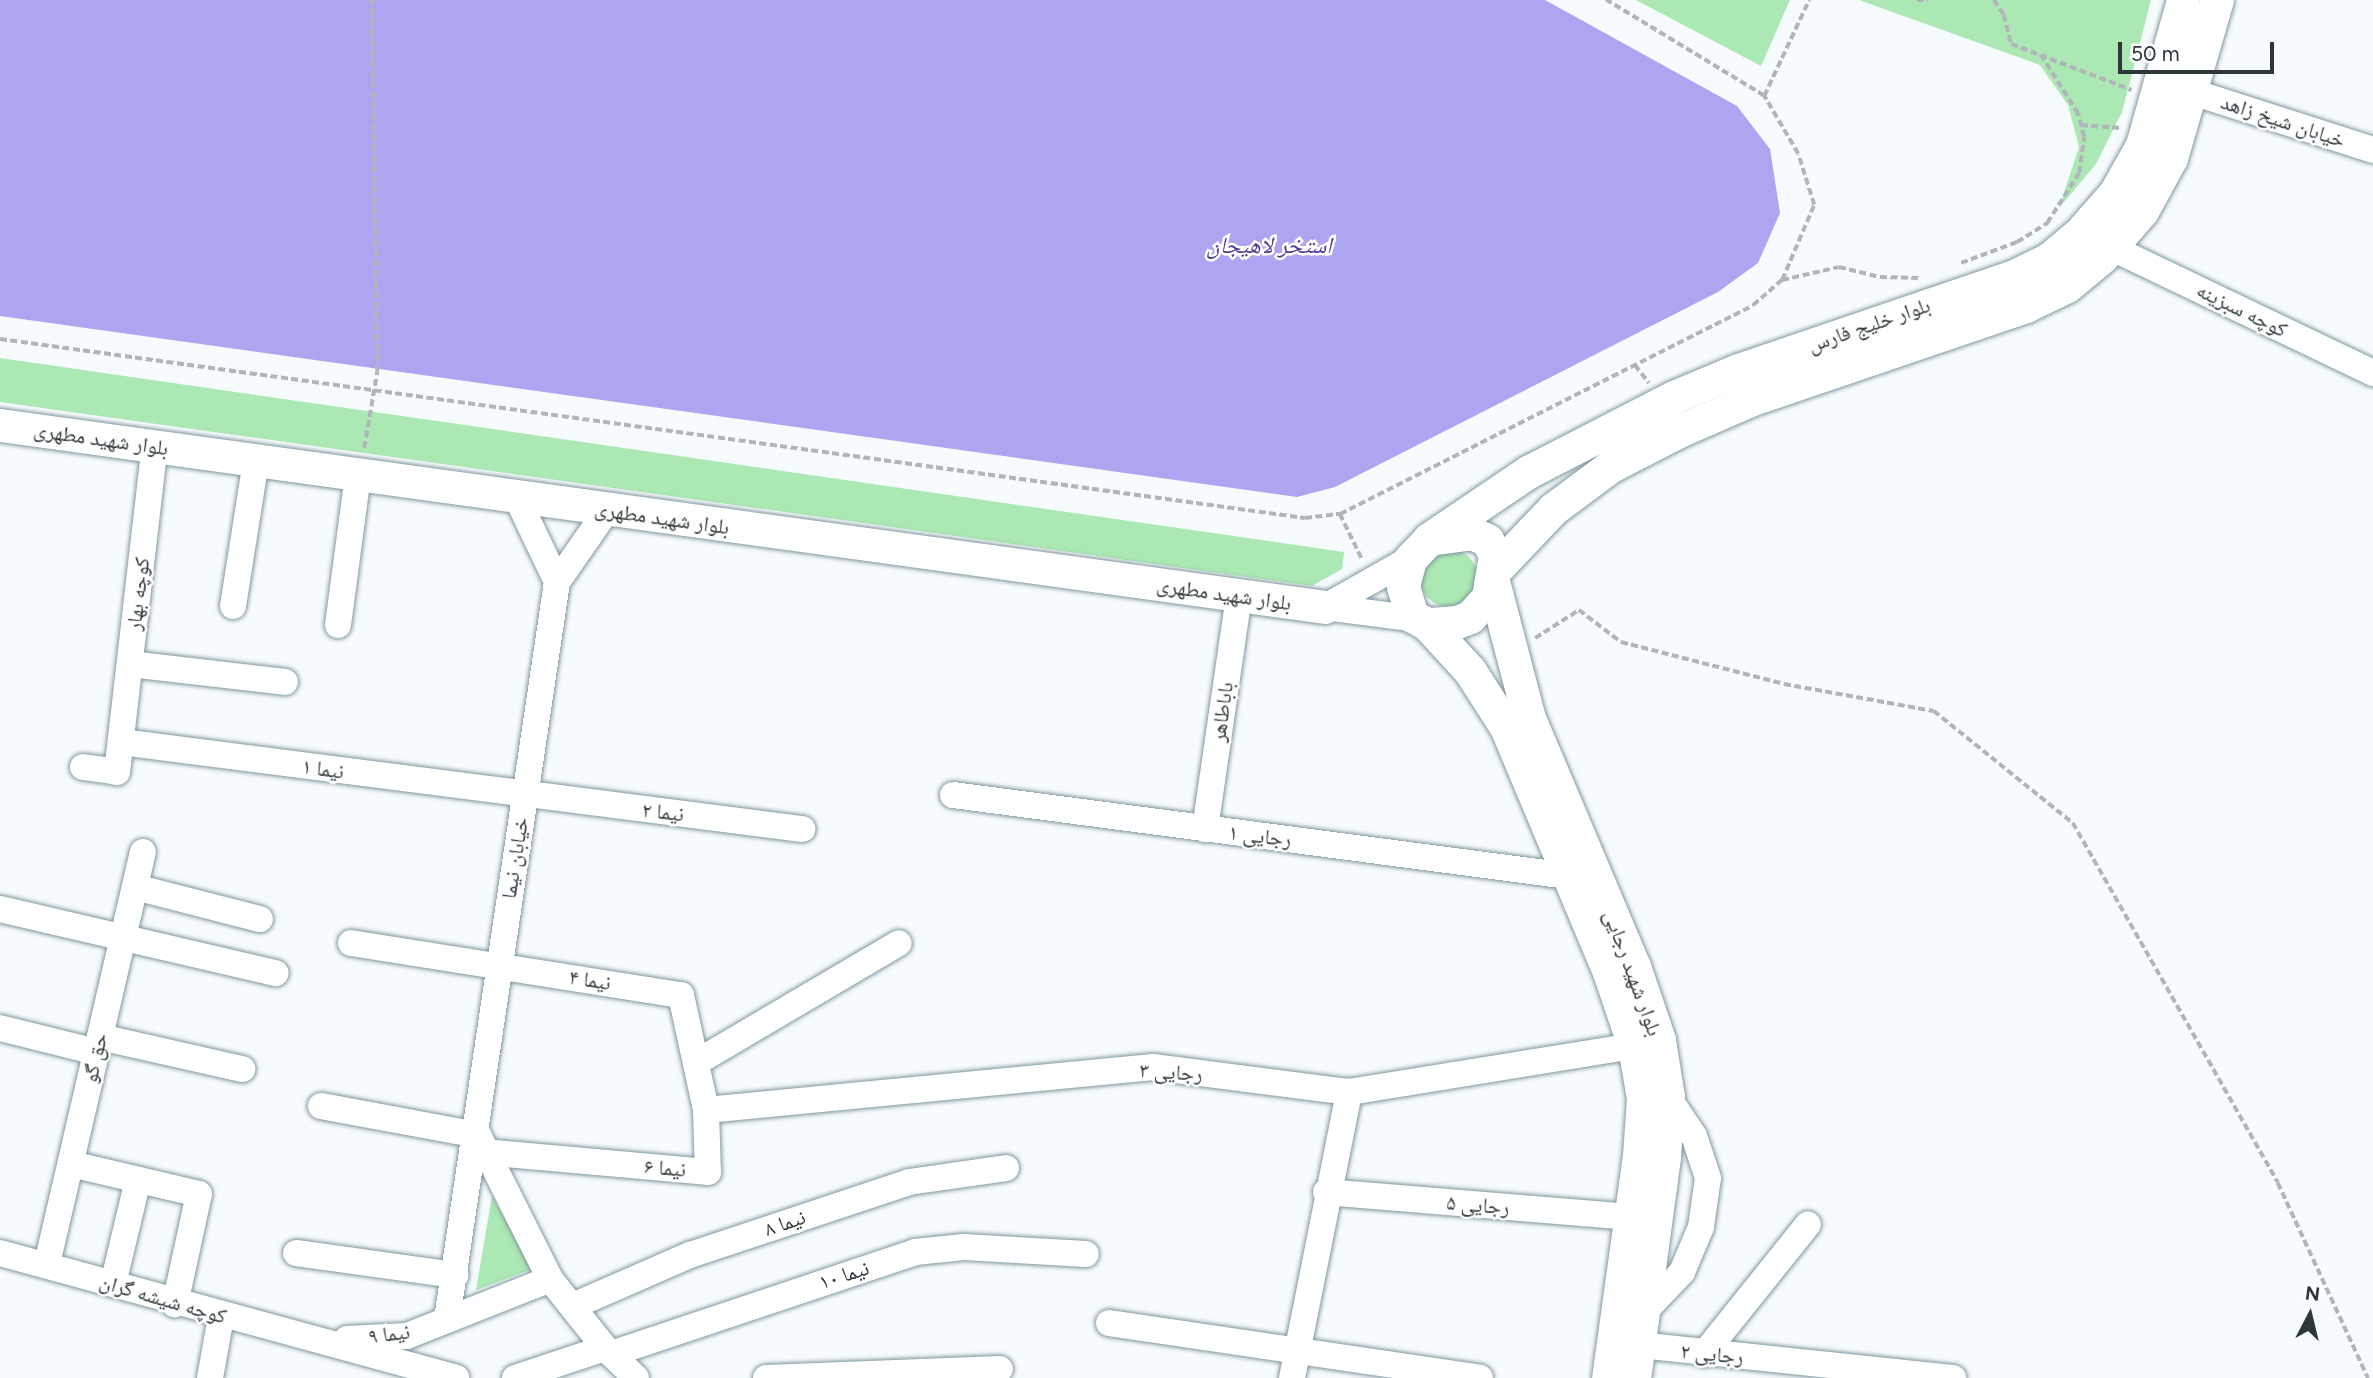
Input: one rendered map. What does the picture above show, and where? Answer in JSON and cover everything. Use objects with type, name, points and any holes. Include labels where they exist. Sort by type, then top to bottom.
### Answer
[{"type":"main road","name":"بلوار خلیج فارس","points":[[1495,578],[1553,509],[1611,466],[1750,400],[2026,306],[2067,286],[2110,247],[2142,211],[2171,158],[2170,91],[2183,0]]},
{"type":"main road","name":"بلوار خلیج فارس","points":[[1420,549],[1528,472],[1674,397],[1738,370],[2014,276],[2049,259],[2080,234],[2115,192],[2217,0]]},
{"type":"main road","name":"بلوار شهید مطهری","points":[[0,425],[1325,607]]},
{"type":"main road","points":[[1472,533],[1487,540],[1495,578],[1489,597],[1470,617],[1423,621],[1404,602],[1420,549],[1472,533]]},
{"type":"main road","name":"بلوار شهید رجایی","points":[[1495,578],[1511,654],[1530,718],[1634,966],[1659,1040],[1668,1097],[1632,1333],[1608,1378]]},
{"type":"main road","name":"بلوار شهید رجایی","points":[[1423,621],[1470,671],[1506,727],[1634,1046],[1643,1098],[1630,1217],[1634,1378]]},
{"type":"street","name":"خیابان شیخ زاهد","points":[[2170,91],[2373,150]]},
{"type":"street","name":"کوچه سبزینه","points":[[2110,247],[2373,373]]},
{"type":"street","name":"کوچه بهار","points":[[83,767],[117,772],[155,446]]},
{"type":"street","points":[[233,606],[256,460]]},
{"type":"street","points":[[338,625],[358,475]]},
{"type":"street","points":[[517,498],[557,582]]},
{"type":"street","name":"خیابان نیما","points":[[447,1320],[481,1143],[499,965],[557,582],[607,510]]},
{"type":"street","points":[[1325,607],[1372,581],[1420,549]]},
{"type":"street","name":"باباطاهر","points":[[1205,829],[1239,596]]},
{"type":"street","points":[[1325,607],[1423,621]]},
{"type":"street","points":[[130,664],[285,682]]},
{"type":"street","name":"نیما ۱","points":[[121,742],[524,796]]},
{"type":"street","name":"رجایی ۱","points":[[953,795],[1568,876]]},
{"type":"street","name":"نیما ۲","points":[[524,796],[802,829]]},
{"type":"street","name":"حق گو","points":[[47,1264],[143,852]]},
{"type":"street","points":[[135,887],[260,919]]},
{"type":"street","points":[[0,909],[123,935],[276,973]]},
{"type":"street","name":"نیما ۴","points":[[351,943],[681,995]]},
{"type":"street","points":[[697,1062],[899,943]]},
{"type":"street","name":"نیما ۶","points":[[481,1143],[708,1172],[706,1110],[681,995]]},
{"type":"street","points":[[0,1028],[242,1069]]},
{"type":"street","name":"رجایی ۳","points":[[706,1110],[1153,1067],[1349,1093],[1634,1046]]},
{"type":"street","points":[[1292,1378],[1326,1192],[1349,1093]]},
{"type":"street","points":[[1632,1333],[1682,1272],[1701,1227],[1708,1178],[1693,1136],[1668,1097]]},
{"type":"street","points":[[321,1106],[481,1143],[550,1279],[608,1351],[636,1378]]},
{"type":"street","points":[[71,1164],[198,1194],[175,1304]]},
{"type":"street","name":"نیما ۸","points":[[573,1306],[690,1255],[909,1182],[1006,1168]]},
{"type":"street","points":[[113,1284],[138,1180]]},
{"type":"street","name":"رجایی ۵","points":[[1326,1192],[1630,1217]]},
{"type":"street","points":[[1704,1354],[1808,1224]]},
{"type":"street","name":"نیما ۱۰","points":[[515,1378],[608,1351],[915,1252],[964,1247],[1086,1254]]},
{"type":"street","name":"کوچه شیشه گران","points":[[0,1253],[47,1264],[221,1317],[328,1339]]},
{"type":"street","points":[[296,1253],[455,1275]]},
{"type":"street","name":"نیما ۹","points":[[328,1339],[407,1336],[550,1279]]},
{"type":"street","points":[[210,1378],[221,1317]]},
{"type":"street","points":[[1109,1323],[1480,1378]]},
{"type":"street","name":"رجایی ۲","points":[[1632,1333],[1704,1354],[1953,1378]]},
{"type":"street","points":[[328,1339],[456,1378]]},
{"type":"street","points":[[766,1378],[1000,1369]]},
{"type":"path","points":[[358,475],[377,372],[372,0]]},
{"type":"path","points":[[0,339],[1305,518],[1340,514],[1753,305],[1782,280],[1814,205],[1798,154],[1764,96],[1606,0]]},
{"type":"path","points":[[1764,96],[1809,0]]},
{"type":"path","points":[[1917,0],[1928,0]]},
{"type":"path","points":[[1994,0],[2004,15],[2011,44],[2170,91]]},
{"type":"path","points":[[1958,264],[2017,242],[2047,223],[2079,173],[2081,125],[2066,91],[2040,54]]},
{"type":"path","points":[[2081,125],[2146,131]]},
{"type":"path","points":[[1782,280],[1839,267],[1880,277],[1923,278],[1934,273]]},
{"type":"path","points":[[1340,514],[1372,581]]},
{"type":"path","points":[[1511,654],[1579,610],[1621,642],[1784,684],[1934,711],[2073,823],[2278,1183],[2368,1378]]},
{"type":"green space","points":[[1636,0],[1790,0],[1761,66]]},
{"type":"green space","points":[[1859,0],[2151,0],[2122,112],[2096,164],[2059,208],[2079,147],[2068,105],[2040,65]]},
{"type":"green space","points":[[0,358],[1344,552],[1342,569],[1312,586],[0,402]]},
{"type":"green space","points":[[1443,549],[1455,549],[1470,557],[1478,572],[1478,584],[1470,599],[1455,607],[1443,607],[1428,599],[1420,584],[1420,572],[1428,557]]},
{"type":"green space","points":[[492,1196],[532,1269],[476,1290]]},
{"type":"water","name":"استخر لاهیجان","points":[[0,0],[1545,0],[1737,106],[1770,149],[1780,213],[1758,263],[1718,292],[1335,487],[1297,497],[0,316]]}]
